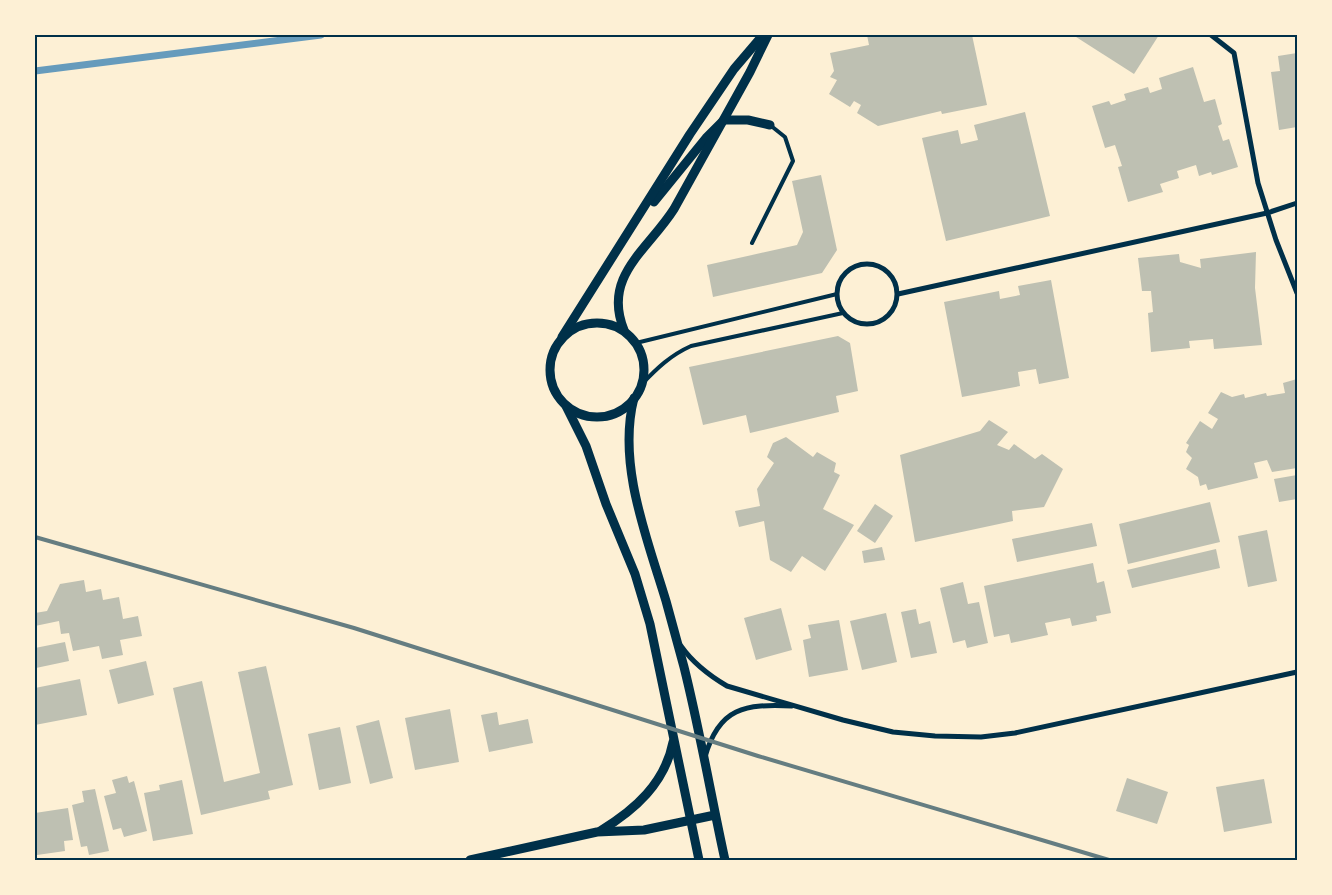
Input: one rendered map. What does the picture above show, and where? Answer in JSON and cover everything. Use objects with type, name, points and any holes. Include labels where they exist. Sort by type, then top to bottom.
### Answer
[{"type":"street","points":[[699,860],[656,647],[645,605],[586,446],[566,406],[556,395],[550,380],[549,365],[553,350],[629,234],[690,134],[734,69],[763,35]]},
{"type":"street","points":[[725,860],[705,759],[676,641],[644,528],[631,467],[628,434],[630,413],[634,398],[642,384],[644,363],[636,343],[624,330],[619,318],[618,306],[622,278],[634,259],[669,216],[724,120],[768,35]]},
{"type":"street","points":[[1211,35],[1234,53],[1258,183],[1297,294]]},
{"type":"street","points":[[629,234],[706,138],[724,120],[748,120],[770,126]]},
{"type":"street","points":[[898,294],[1267,213],[1297,203]]},
{"type":"street","points":[[862,264],[873,264],[883,268],[891,275],[896,284],[898,294],[892,312],[877,324],[867,325],[858,324],[843,313],[838,304],[837,294],[839,284],[845,274],[852,268],[862,264]]},
{"type":"street","points":[[562,337],[573,328],[585,323],[599,322],[612,324],[624,330]]},
{"type":"street","points":[[566,406],[579,414],[594,418],[610,416],[623,409],[634,398]]},
{"type":"street","points":[[676,641],[713,678],[728,686],[843,720],[893,732],[935,736],[980,737],[1015,733],[1297,672]]},
{"type":"street","points":[[705,759],[710,741],[717,728],[727,717],[740,709],[749,706],[802,707]]},
{"type":"street","points":[[597,832],[612,824],[638,803],[655,785],[670,755],[674,736]]},
{"type":"street","points":[[470,860],[597,832],[644,830],[715,815]]},
{"type":"lane","points":[[752,243],[793,161],[785,136],[770,126]]},
{"type":"lane","points":[[636,343],[837,294]]},
{"type":"lane","points":[[642,384],[657,367],[675,354],[692,346],[843,313]]},
{"type":"building","points":[[867,35],[972,35],[987,105],[942,114],[941,111],[878,126],[857,113],[861,105],[854,101],[850,107],[829,94],[837,80],[830,77],[834,71],[830,53],[869,45]]},
{"type":"building","points":[[1073,35],[1159,35],[1134,74]]},
{"type":"building","points":[[1297,53],[1297,127],[1279,130],[1271,72],[1280,71],[1278,56]]},
{"type":"building","points":[[1193,67],[1204,102],[1215,99],[1222,124],[1218,126],[1223,141],[1229,139],[1238,167],[1212,175],[1211,172],[1199,176],[1196,165],[1177,171],[1179,178],[1160,184],[1163,192],[1128,202],[1118,167],[1122,166],[1115,145],[1105,148],[1092,106],[1109,101],[1111,105],[1126,100],[1124,94],[1148,87],[1150,93],[1162,89],[1159,78]]},
{"type":"building","points":[[1025,112],[1050,216],[946,241],[922,138],[958,130],[961,144],[978,140],[974,125]]},
{"type":"building","points":[[821,175],[837,250],[822,273],[713,297],[707,265],[797,245],[803,232],[792,181]]},
{"type":"building","points":[[1256,252],[1255,288],[1262,345],[1214,349],[1213,339],[1189,341],[1190,348],[1151,352],[1148,313],[1153,312],[1151,291],[1142,291],[1138,258],[1179,254],[1180,262],[1201,268],[1200,259]]},
{"type":"building","points":[[1051,280],[1069,378],[1039,384],[1036,369],[1018,372],[1020,386],[962,397],[944,302],[999,291],[1000,299],[1020,295],[1018,286]]},
{"type":"building","points":[[838,336],[850,343],[858,391],[836,396],[839,412],[750,433],[746,415],[703,425],[689,367]]},
{"type":"building","points":[[1297,379],[1297,468],[1272,472],[1267,460],[1254,463],[1258,478],[1208,490],[1206,484],[1200,486],[1198,477],[1186,469],[1192,458],[1186,452],[1189,445],[1186,443],[1200,421],[1212,429],[1218,419],[1208,413],[1221,392],[1232,397],[1244,394],[1245,398],[1266,393],[1267,396],[1285,393],[1283,383]]},
{"type":"building","points":[[989,420],[1008,432],[997,445],[1009,450],[1014,444],[1035,459],[1042,454],[1063,469],[1044,507],[1012,511],[1013,521],[915,542],[900,455],[980,431]]},
{"type":"building","points":[[786,437],[813,457],[817,452],[836,463],[834,472],[840,475],[823,509],[854,525],[825,571],[802,556],[791,572],[770,560],[764,521],[739,527],[735,511],[760,506],[757,489],[774,463],[767,457],[773,443]]},
{"type":"building","points":[[1297,475],[1297,499],[1279,502],[1274,479]]},
{"type":"building","points":[[1210,502],[1220,542],[1128,564],[1119,524]]},
{"type":"building","points":[[875,504],[893,516],[875,543],[857,531]]},
{"type":"building","points":[[1092,523],[1097,546],[1017,562],[1012,539]]},
{"type":"building","points":[[1267,530],[1277,581],[1248,587],[1238,536]]},
{"type":"building","points":[[882,547],[885,560],[864,563],[862,551]]},
{"type":"building","points":[[1216,549],[1220,568],[1132,588],[1127,570]]},
{"type":"building","points":[[1093,563],[1097,583],[1104,581],[1111,613],[1096,616],[1097,621],[1072,626],[1070,618],[1045,623],[1048,635],[1011,643],[1009,634],[994,637],[984,586]]},
{"type":"building","points":[[84,580],[86,592],[101,589],[103,600],[119,597],[123,619],[138,616],[142,636],[120,640],[123,655],[102,659],[99,646],[73,651],[69,633],[61,634],[59,621],[35,626],[35,613],[47,611],[60,584]]},
{"type":"building","points":[[963,582],[968,604],[979,602],[988,643],[967,648],[965,640],[953,643],[940,588]]},
{"type":"building","points":[[781,608],[792,650],[756,660],[744,618]]},
{"type":"building","points":[[916,609],[919,624],[930,621],[937,653],[911,658],[901,612]]},
{"type":"building","points":[[886,613],[897,662],[862,670],[850,621]]},
{"type":"building","points":[[839,620],[848,670],[809,677],[803,640],[811,638],[808,625]]},
{"type":"building","points":[[65,642],[69,661],[36,668],[35,648]]},
{"type":"building","points":[[146,661],[154,695],[118,704],[109,670]]},
{"type":"building","points":[[266,666],[293,785],[268,791],[270,799],[201,815],[173,688],[202,681],[224,782],[260,773],[238,672]]},
{"type":"building","points":[[80,679],[87,715],[35,725],[35,688]]},
{"type":"building","points":[[450,709],[459,762],[415,770],[405,718]]},
{"type":"building","points":[[497,712],[499,725],[528,719],[533,743],[489,752],[481,715]]},
{"type":"building","points":[[379,720],[393,778],[370,784],[356,726]]},
{"type":"building","points":[[340,727],[351,783],[319,790],[308,734]]},
{"type":"building","points":[[127,776],[129,783],[134,781],[147,831],[124,837],[121,828],[113,830],[104,796],[116,793],[112,780]]},
{"type":"building","points":[[1127,778],[1168,792],[1157,824],[1116,811]]},
{"type":"building","points":[[1264,779],[1272,823],[1224,832],[1216,787]]},
{"type":"building","points":[[182,780],[193,834],[153,841],[144,793],[160,790],[159,785]]},
{"type":"building","points":[[95,789],[109,851],[89,855],[87,846],[81,847],[72,805],[84,802],[82,791]]},
{"type":"building","points":[[68,808],[73,840],[64,841],[65,851],[37,855],[35,813]]},
{"type":"waterway","points":[[35,71],[321,35]]},
{"type":"railway","points":[[35,537],[354,628],[758,756],[1109,860]]}]
